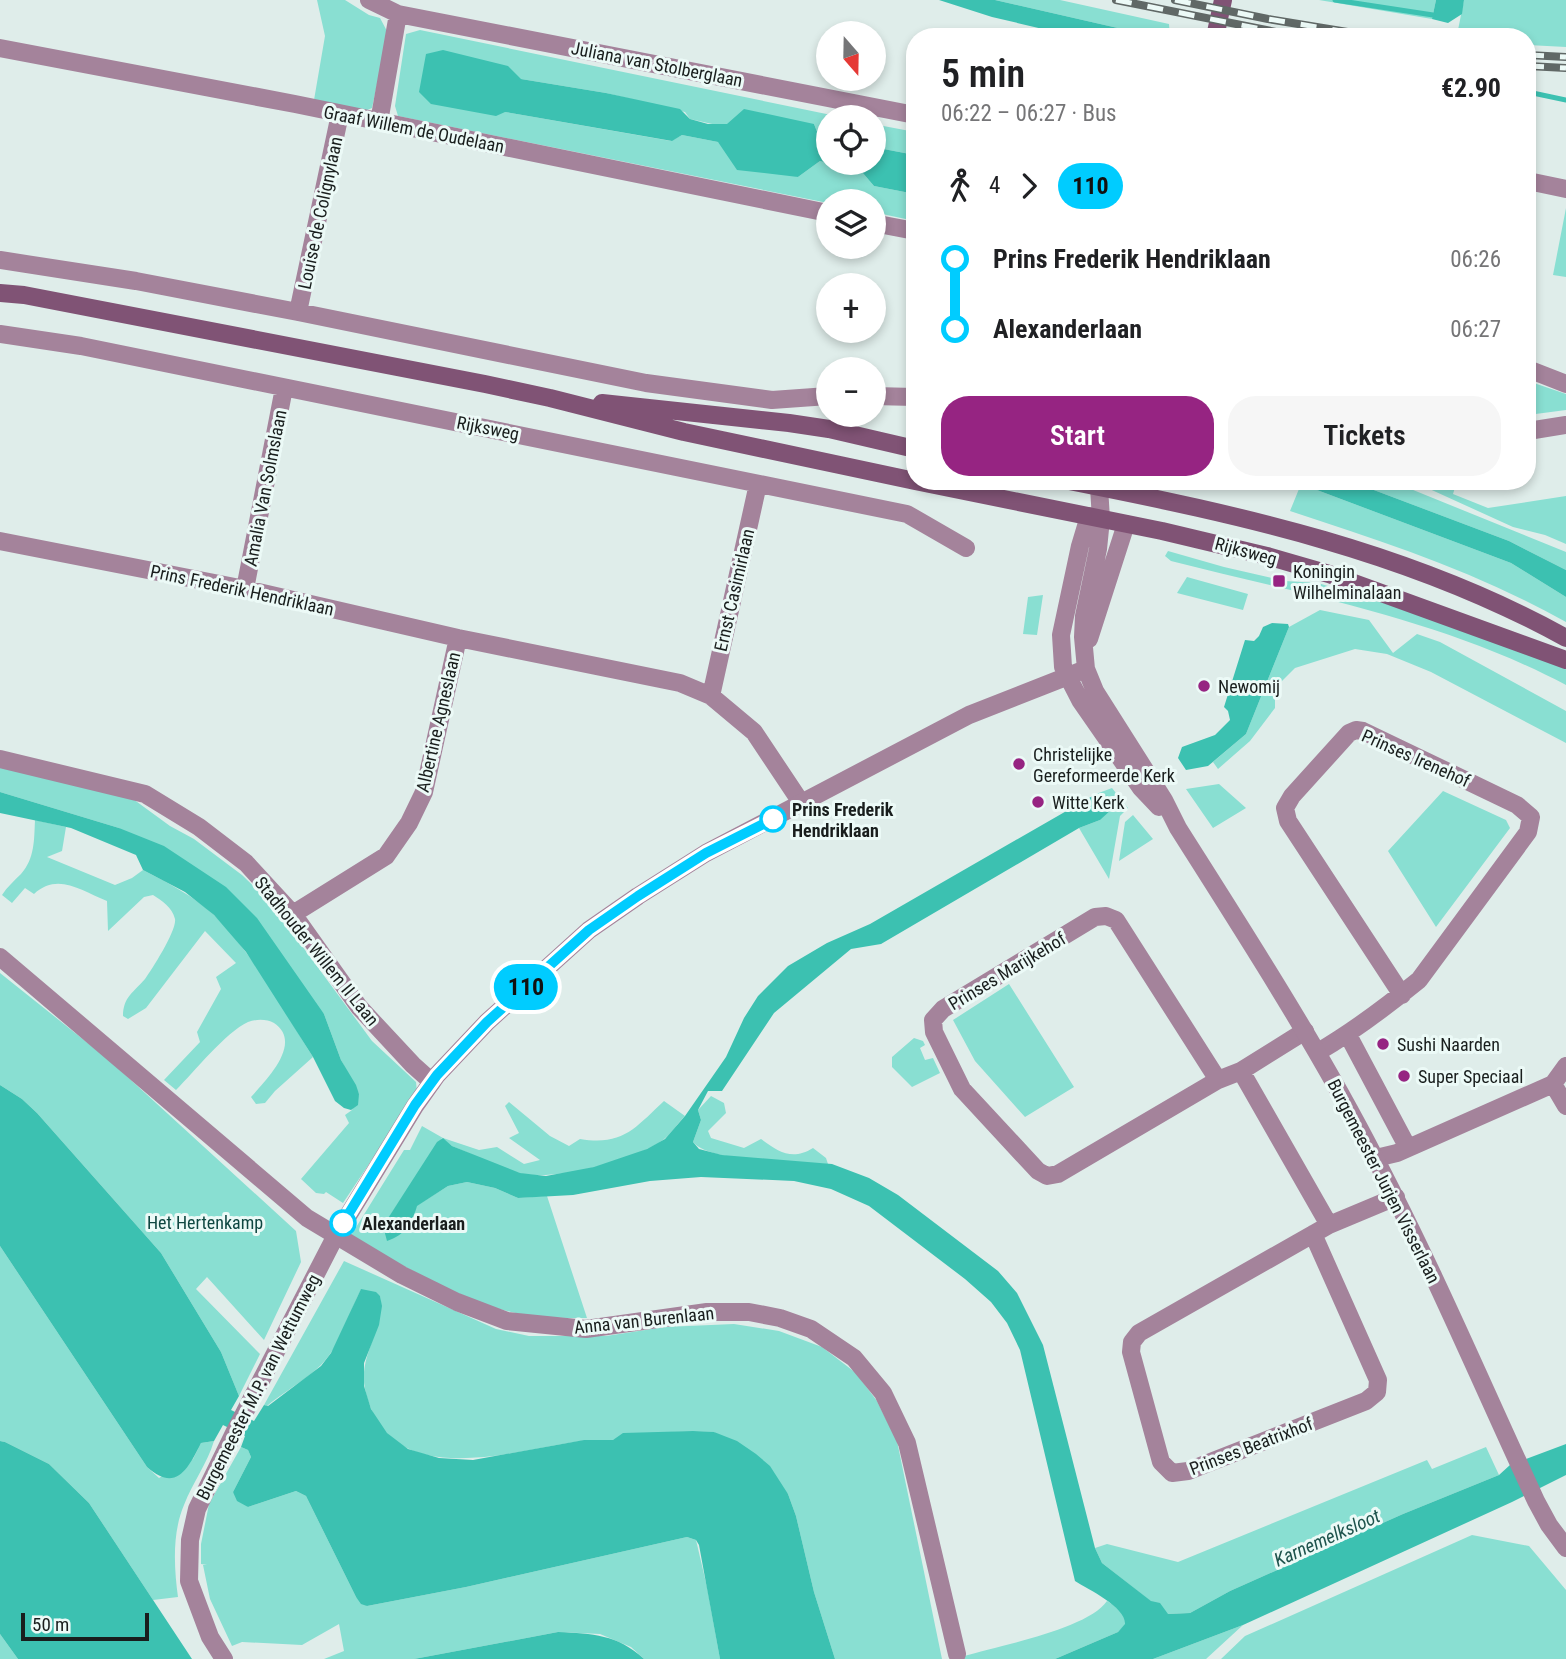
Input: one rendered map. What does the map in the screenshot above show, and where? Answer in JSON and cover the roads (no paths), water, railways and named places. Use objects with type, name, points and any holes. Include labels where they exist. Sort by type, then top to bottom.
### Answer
[{"type":"main road","points":[[1207,28],[1212,0]]},
{"type":"main road","points":[[1217,28],[1223,0]]},
{"type":"main road","name":"Rijksweg","points":[[0,293],[24,295],[550,398],[684,432],[906,479]]},
{"type":"main road","name":"Rijksweg","points":[[550,398],[789,423],[829,429],[906,447]]},
{"type":"main road","name":"Rijksweg","points":[[960,490],[1216,543],[1329,574],[1566,660]]},
{"type":"main road","points":[[1095,517],[1099,490]]},
{"type":"main road","points":[[1126,524],[1134,490]]},
{"type":"main road","name":"Rijksweg","points":[[1142,490],[1358,550],[1480,596],[1532,619],[1566,638]]},
{"type":"street","name":"Juliana van Stolberglaan","points":[[369,0],[398,14],[906,114]]},
{"type":"street","points":[[379,122],[398,14]]},
{"type":"street","name":"Graaf Willem de Oudelaan","points":[[0,48],[816,211]]},
{"type":"street","name":"Louise de Colignylaan","points":[[299,312],[340,114]]},
{"type":"street","points":[[1536,183],[1566,189]]},
{"type":"street","points":[[886,225],[906,229]]},
{"type":"street","points":[[0,260],[136,281],[299,312],[646,383],[772,400],[816,397]]},
{"type":"street","name":"Rijksweg","points":[[0,334],[81,346],[907,514],[966,548]]},
{"type":"street","points":[[1536,372],[1566,384]]},
{"type":"street","name":"Amalia Van Solmslaan","points":[[245,589],[284,388]]},
{"type":"street","points":[[886,396],[906,397]]},
{"type":"street","points":[[1536,430],[1566,425]]},
{"type":"street","name":"Ernst Casimirlaan","points":[[711,696],[758,484]]},
{"type":"street","points":[[1086,662],[1084,616],[1098,550],[1095,517]]},
{"type":"street","points":[[1066,677],[1061,657],[1061,635],[1080,546],[1095,517]]},
{"type":"street","points":[[0,957],[307,1218],[335,1237],[432,1082],[487,1022],[589,930],[706,853],[969,715],[1066,677],[1086,662],[1126,524]]},
{"type":"street","name":"Prins Frederik Hendriklaan","points":[[0,541],[245,589],[457,638],[680,683],[711,696],[754,732],[802,804]]},
{"type":"street","name":"Albertine Agneslaan","points":[[293,914],[386,856],[409,823],[425,792],[457,638]]},
{"type":"street","name":"Burgemeester Jurjen Visserlaan","points":[[1086,662],[1095,691],[1318,1052],[1376,1158],[1536,1501],[1566,1548]]},
{"type":"street","name":"Burgemeester Jurjen Visserlaan","points":[[1066,677],[1141,788],[1178,828]]},
{"type":"street","name":"Prinses Irenehof","points":[[1318,1052],[1348,1035],[1402,995],[1419,980],[1528,832],[1531,817],[1517,805],[1356,730],[1349,733],[1292,796],[1285,808],[1288,821],[1402,995]]},
{"type":"street","name":"Stadhouder Willem II Laan","points":[[0,760],[145,794],[199,827],[246,863],[293,914],[359,1007],[432,1082]]},
{"type":"street","name":"Prinses Marijkehof","points":[[1218,1080],[1116,920],[1106,916],[1095,917],[943,1009],[933,1020],[934,1032],[962,1089],[1038,1171],[1047,1176],[1058,1174],[1305,1031]]},
{"type":"street","name":"Burgemeester Jurjen Visserlaan","points":[[1348,1035],[1408,1148]]},
{"type":"street","points":[[1376,1158],[1397,1153],[1553,1084],[1566,1066]]},
{"type":"street","name":"Prinses Beatrixhof","points":[[1241,1070],[1281,1141],[1321,1229],[1378,1380],[1377,1392],[1366,1401],[1214,1461],[1188,1471],[1171,1473],[1161,1462],[1131,1352],[1132,1342],[1139,1333],[1321,1229],[1396,1197]]},
{"type":"street","points":[[1553,1084],[1566,1106]]},
{"type":"street","name":"Burgemeester M.P. van Wettumweg","points":[[224,1659],[210,1636],[189,1581],[190,1540],[197,1509],[238,1423],[335,1237]]},
{"type":"street","name":"Anna van Burenlaan","points":[[335,1237],[457,1302],[507,1321],[586,1329],[706,1312],[749,1312],[798,1324],[822,1336],[854,1358],[883,1393],[907,1443],[957,1654]]},
{"type":"waterway","points":[[1335,0],[1433,15]]},
{"type":"waterway","points":[[1536,94],[1566,100]]},
{"type":"railway","points":[[1116,0],[1256,28]]},
{"type":"railway","points":[[1175,0],[1323,28]]},
{"type":"railway","points":[[1536,55],[1566,57]]},
{"type":"railway","points":[[1536,66],[1566,68]]},
{"type":"place","name":"Koningin Wilhelminalaan","points":[[1279,581]]},
{"type":"place","name":"Newomij","points":[[1204,686]]},
{"type":"place","name":"Christelijke Gereformeerde Kerk","points":[[1019,764]]},
{"type":"place","name":"Witte Kerk","points":[[1038,802]]},
{"type":"place","name":"Prins Frederik Hendriklaan","points":[[773,819]]},
{"type":"place","name":"Sushi Naarden","points":[[1383,1044]]},
{"type":"place","name":"Super Speciaal","points":[[1404,1076]]},
{"type":"place","name":"Alexanderlaan","points":[[343,1223]]},
{"type":"park label","name":"Het Hertenkamp","points":[[205,1222]]},
{"type":"water label","name":"Karnemelksloot","points":[[1327,1538]]}]
